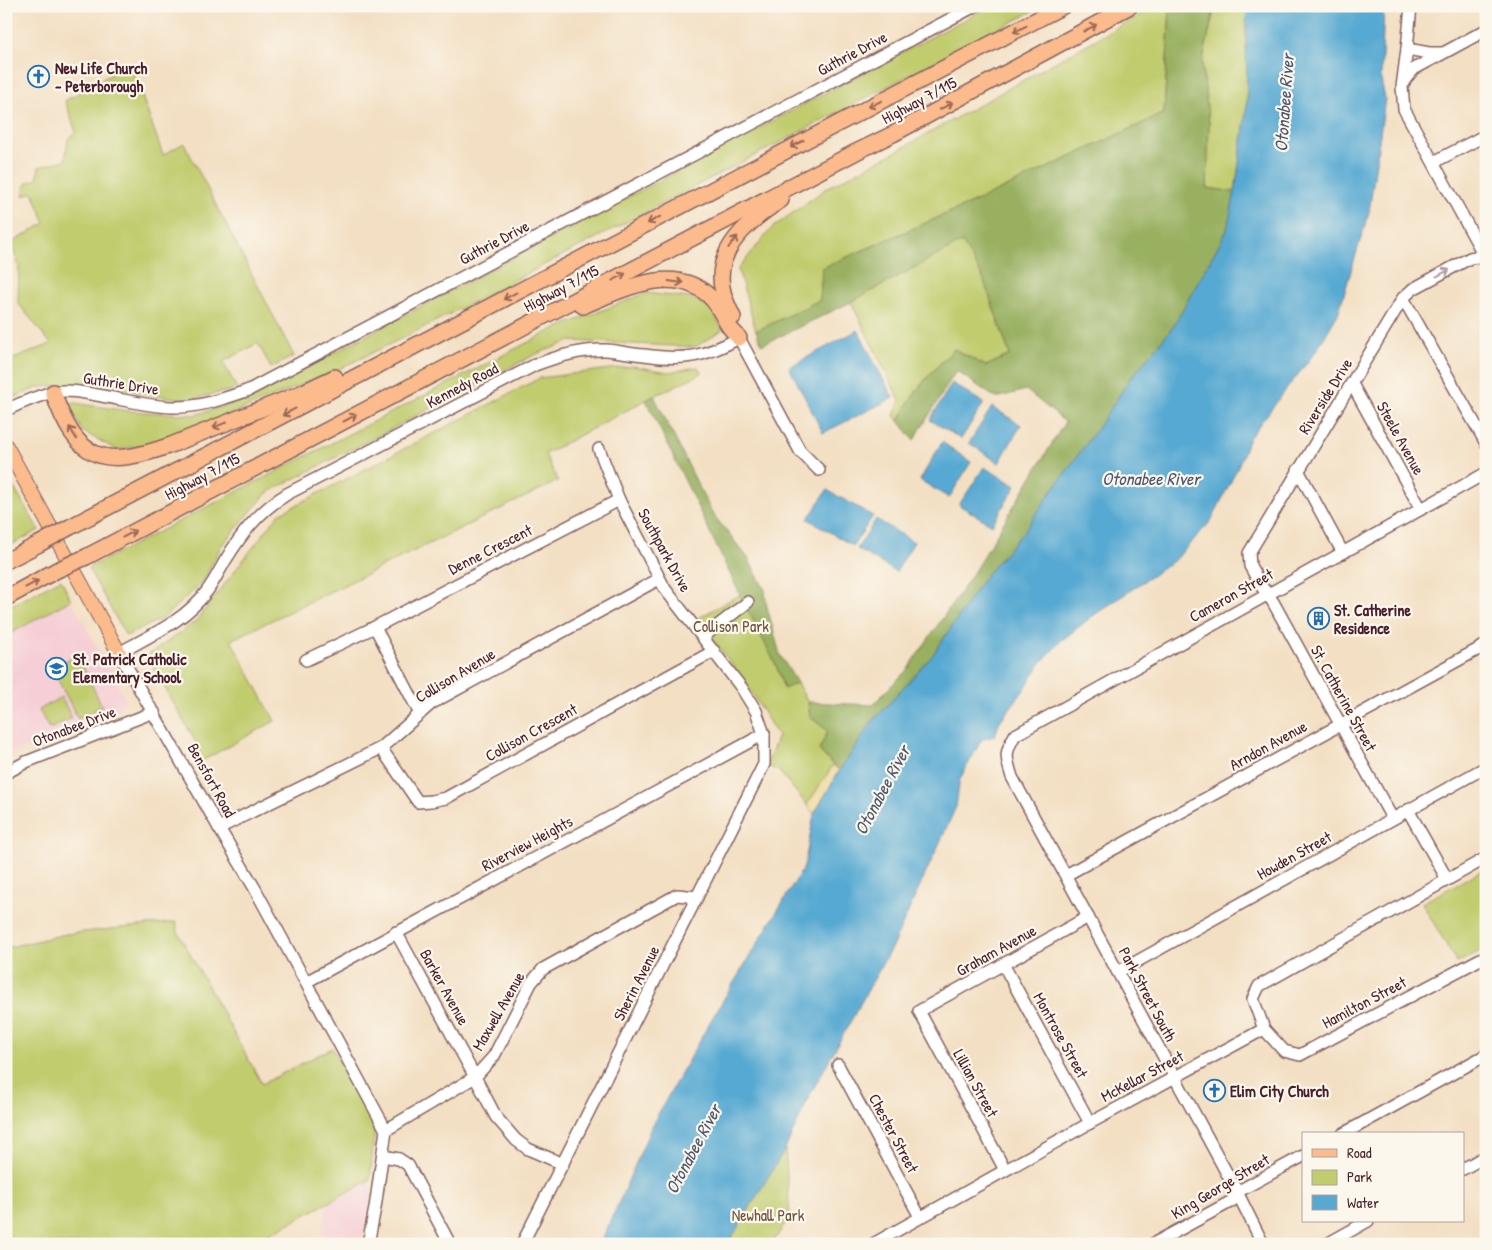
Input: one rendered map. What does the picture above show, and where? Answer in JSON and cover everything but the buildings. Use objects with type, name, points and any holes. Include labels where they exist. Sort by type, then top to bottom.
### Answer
[{"type":"highway","name":"Highway 7/115","points":[[6,561],[1063,6]]},
{"type":"highway","name":"Highway 7/115","points":[[6,598],[893,134],[1130,6]]},
{"type":"highway","points":[[739,338],[722,291],[721,269],[727,249],[734,239],[767,209],[893,134]]},
{"type":"highway","points":[[452,365],[526,330],[622,289],[651,281],[678,282],[704,292],[712,299],[739,338]]},
{"type":"highway","points":[[53,392],[67,424],[77,441],[86,449],[102,456],[124,458],[149,453],[170,445],[301,393],[377,358],[411,348]]},
{"type":"main road","name":"Bensfort Road","points":[[6,446],[119,653]]},
{"type":"street","name":"Guthrie Drive","points":[[6,410],[53,392],[82,392],[172,407],[211,402],[249,390],[975,6]]},
{"type":"street","points":[[1411,6],[1402,87],[1404,109],[1486,260]]},
{"type":"street","points":[[1402,87],[1406,78],[1414,70],[1486,30]]},
{"type":"street","points":[[1407,49],[1442,53]]},
{"type":"street","points":[[1434,162],[1486,135]]},
{"type":"street","name":"Riverside Drive","points":[[1268,593],[1262,587],[1250,566],[1249,553],[1403,298],[1413,289],[1470,258],[1476,257],[1486,260]]},
{"type":"street","points":[[1403,298],[1486,443]]},
{"type":"street","points":[[739,338],[800,451],[819,470]]},
{"type":"street","name":"Kennedy Road","points":[[119,653],[172,624],[196,604],[207,591],[241,536],[254,520],[274,502],[535,365],[557,356],[587,351],[606,350],[669,358],[695,356],[718,349],[739,338]]},
{"type":"street","name":"Steele Avenue","points":[[1352,384],[1421,509]]},
{"type":"street","name":"Southpark Drive","points":[[599,449],[619,500],[664,589],[714,651],[746,695],[756,711],[764,734]]},
{"type":"street","points":[[1298,470],[1344,553]]},
{"type":"street","name":"Cameron Street","points":[[1006,758],[1008,747],[1015,735],[1486,473]]},
{"type":"street","name":"Denne Crescent","points":[[306,660],[375,627],[619,500]]},
{"type":"street","name":"Collison Avenue","points":[[219,828],[381,748],[432,703],[659,580]]},
{"type":"street","name":"St. Catherine Street","points":[[1268,593],[1392,818]]},
{"type":"street","points":[[703,637],[748,602]]},
{"type":"street","points":[[375,627],[420,714]]},
{"type":"street","name":"Arndon Avenue","points":[[1066,875],[1486,645]]},
{"type":"street","name":"Collison Crescent","points":[[381,748],[418,802],[431,802],[446,798],[714,651]]},
{"type":"street","name":"Bensfort Road","points":[[119,653],[254,887],[386,1130]]},
{"type":"street","name":"Otonabee Drive","points":[[6,772],[26,762],[154,712]]},
{"type":"street","name":"Sherin Avenue","points":[[522,1244],[764,764],[764,734]]},
{"type":"street","name":"Riverview Heights","points":[[306,982],[764,734]]},
{"type":"street","name":"Park Street South","points":[[1006,758],[1012,777],[1237,1192],[1263,1244]]},
{"type":"street","name":"Howden Street","points":[[1118,972],[1486,767]]},
{"type":"street","points":[[1408,810],[1447,879]]},
{"type":"street","points":[[1264,1028],[1254,999],[1259,986],[1486,858]]},
{"type":"street","name":"Maxwell Avenue","points":[[386,1130],[475,1077],[494,1056],[531,983],[543,969],[677,895],[697,897]]},
{"type":"street","name":"Graham Avenue","points":[[919,1011],[1088,917]]},
{"type":"street","name":"Barker Avenue","points":[[396,932],[496,1117],[516,1140],[528,1149],[563,1164]]},
{"type":"street","name":"Hamilton Street","points":[[1264,1028],[1284,1052],[1300,1055],[1486,956]]},
{"type":"street","name":"Montrose Street","points":[[1003,964],[1090,1123]]},
{"type":"street","name":"Lillian Street","points":[[919,1011],[1005,1170]]},
{"type":"street","name":"McKellar Street","points":[[873,1244],[1264,1028]]},
{"type":"street","points":[[1347,1132],[1486,1055]]},
{"type":"street","name":"Chester Street","points":[[838,1065],[920,1217]]},
{"type":"street","points":[[368,1244],[386,1130]]},
{"type":"street","points":[[383,1156],[399,1159],[408,1165],[450,1244]]},
{"type":"street","points":[[1464,1168],[1486,1156]]},
{"type":"street","name":"King George Street","points":[[1153,1244],[1232,1201],[1237,1192],[1302,1157]]},
{"type":"street","points":[[1328,1244],[1366,1222]]},
{"type":"shaded area","name":"St. Patrick Catholic Elementary School","points":[[71,600],[126,700],[118,711],[41,740],[6,757],[6,636]]},
{"type":"shaded area","points":[[370,1180],[371,1201],[361,1242],[321,1234],[328,1202]]},
{"type":"green space","points":[[990,6],[1043,6],[413,333],[331,373],[165,441],[117,450],[82,431],[68,402],[128,411],[195,415],[246,399]]},
{"type":"green space","points":[[1155,6],[1170,6],[1164,113],[983,198],[822,268],[820,300],[756,331],[738,269],[772,228],[828,187],[890,155]]},
{"type":"green space","points":[[1170,6],[1215,6],[1202,64],[1209,124],[1207,188],[1235,192],[1227,230],[1173,327],[1130,379],[1025,530],[986,575],[932,656],[873,721],[839,771],[819,750],[828,731],[810,717],[808,702],[872,705],[907,670],[970,578],[1065,422],[1026,390],[996,398],[956,371],[914,440],[899,421],[916,392],[954,349],[986,366],[1010,355],[983,278],[962,242],[851,302],[762,345],[756,331],[820,300],[822,268],[983,198],[1164,113]]},
{"type":"green space","points":[[1215,6],[1248,6],[1246,24],[1247,105],[1235,192],[1207,188],[1209,124],[1202,64]]},
{"type":"green space","points":[[130,63],[163,155],[184,143],[294,356],[271,368],[258,343],[223,362],[237,389],[188,400],[85,384],[39,387],[6,401],[6,362],[51,344],[18,303],[19,266],[11,243],[45,223],[33,192],[23,196],[26,183],[37,179],[39,167],[65,160],[68,139],[76,132],[65,101]]},
{"type":"green space","points":[[962,241],[983,278],[1010,355],[986,366],[954,349],[916,392],[899,421],[894,416],[900,401],[851,302]]},
{"type":"green space","points":[[646,293],[690,298],[712,308],[722,330],[695,347],[571,341],[536,354],[267,493],[221,546],[202,583],[163,618],[126,636],[88,568],[552,330]]},
{"type":"green space","points":[[633,366],[668,372],[698,367],[702,373],[646,400],[545,454],[558,481],[231,640],[275,721],[198,763],[199,748],[147,656],[195,622],[279,514],[540,378]]},
{"type":"green space","points":[[654,396],[712,513],[748,558],[765,590],[766,603],[780,655],[797,683],[784,689],[776,665],[646,400]]},
{"type":"green space","points":[[6,475],[39,530],[6,548]]},
{"type":"green space","points":[[61,579],[71,600],[6,636],[6,608]]},
{"type":"green space","name":"Collison Park","points":[[741,594],[776,665],[784,689],[797,683],[808,702],[810,717],[828,731],[819,750],[833,765],[807,805],[778,770],[766,766],[778,736],[745,682],[695,620]]},
{"type":"green space","points":[[77,655],[102,706],[78,719],[52,668]]},
{"type":"green space","points":[[61,697],[72,718],[52,728],[48,727],[39,710]]},
{"type":"green space","points":[[1481,871],[1486,880],[1486,948],[1457,963],[1422,903]]},
{"type":"green space","points":[[176,922],[178,932],[262,1084],[332,1048],[375,1125],[370,1180],[251,1244],[6,1244],[6,948],[66,934]]},
{"type":"green space","name":"Newhall Park","points":[[785,1149],[790,1216],[772,1244],[727,1244],[735,1232]]},
{"type":"sand","points":[[833,765],[839,771],[814,814],[807,805]]},
{"type":"water","name":"Otonabee River","points":[[1248,6],[1384,6],[1381,79],[1385,99],[1369,212],[1338,314],[1316,351],[1249,438],[1238,467],[1211,521],[1175,560],[1090,618],[1061,641],[1040,664],[1024,690],[1000,721],[995,736],[982,739],[960,779],[956,807],[894,943],[812,1091],[785,1149],[727,1244],[600,1244],[653,1123],[711,1020],[804,867],[814,814],[839,771],[873,721],[932,656],[986,575],[1025,530],[1130,379],[1173,327],[1227,230],[1235,192],[1247,105],[1246,24]]},
{"type":"water","points":[[858,330],[893,398],[823,433],[789,367]]},
{"type":"water","points":[[952,383],[984,403],[961,439],[930,420]]},
{"type":"water","points":[[992,407],[1021,425],[999,463],[969,443]]},
{"type":"water","points":[[942,442],[971,462],[949,498],[920,480]]},
{"type":"water","points":[[984,467],[1016,486],[992,525],[959,505]]},
{"type":"water","points":[[827,490],[873,516],[853,546],[808,519]]},
{"type":"water","points":[[876,519],[914,542],[896,572],[857,549]]},
{"type":"place","name":"New Life Church - Peterborough","points":[[39,77]]},
{"type":"place","name":"St. Catherine Residence","points":[[1318,619]]},
{"type":"place","name":"St. Patrick Catholic Elementary School","points":[[57,668]]},
{"type":"place","name":"Elim City Church","points":[[1214,1091]]}]
